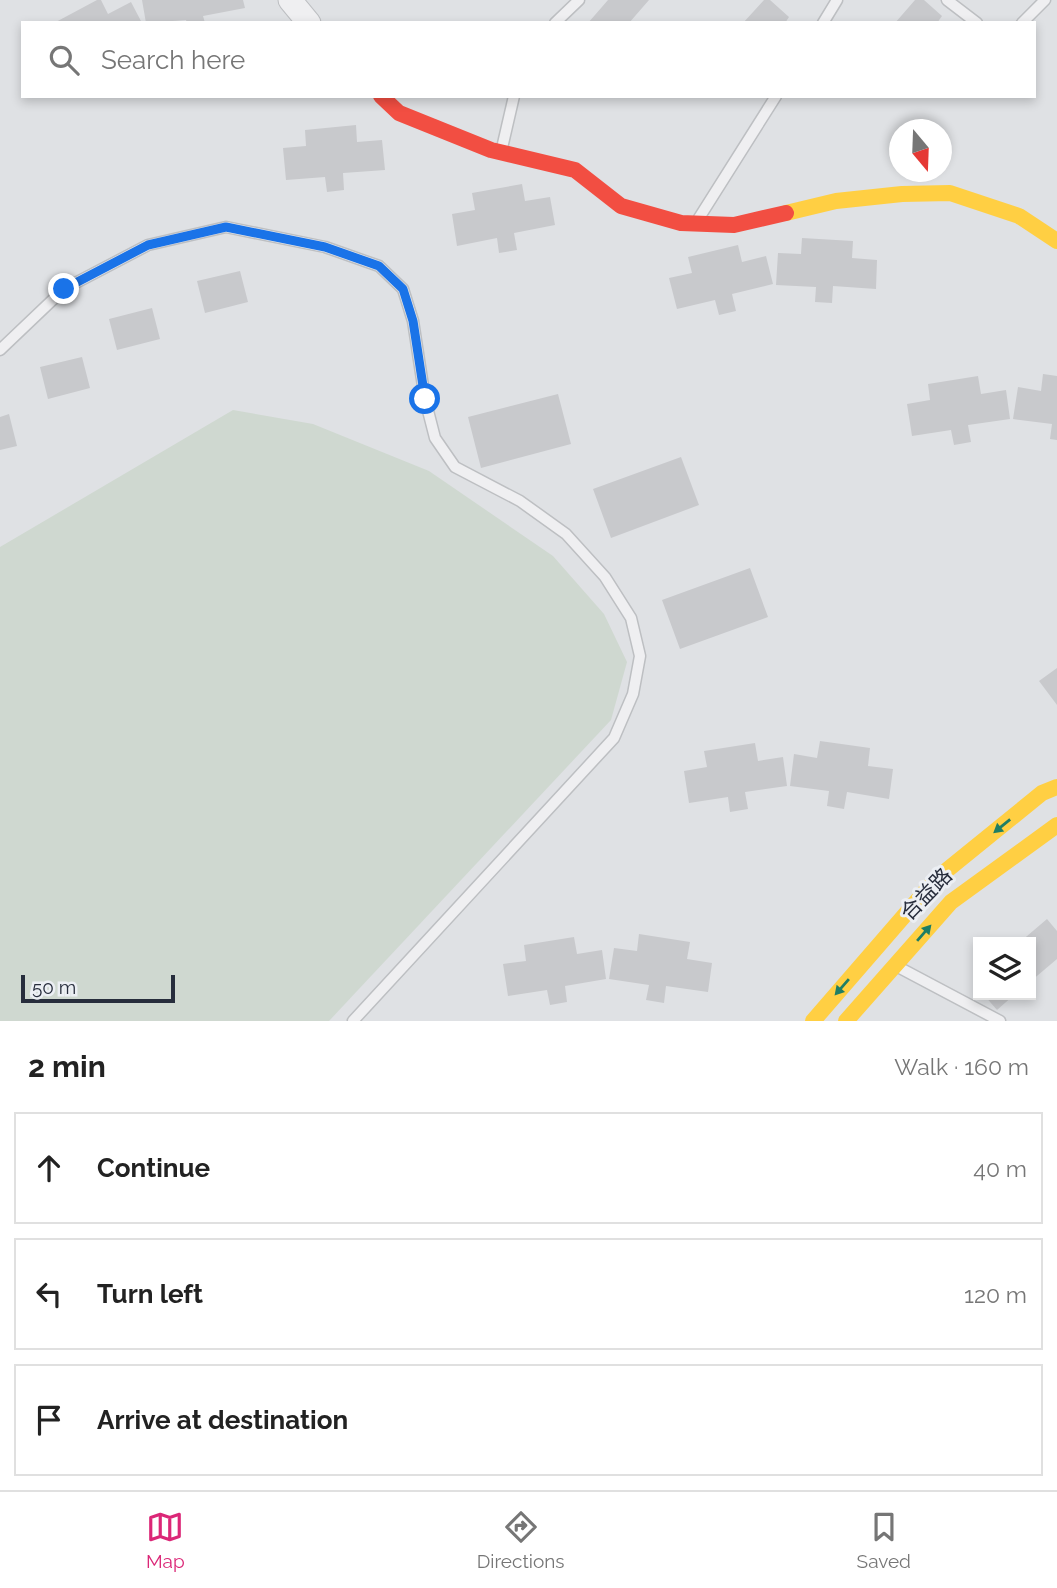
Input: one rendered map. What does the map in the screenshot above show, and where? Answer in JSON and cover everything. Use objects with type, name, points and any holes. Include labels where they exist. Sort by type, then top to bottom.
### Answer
[{"type":"street","points":[[290,0],[307,21]]},
{"type":"street","points":[[383,98],[399,113],[501,152],[575,170],[621,206],[681,223],[734,225],[836,201],[902,194],[950,193],[1019,216],[1057,241]]},
{"type":"street","name":"合益路","points":[[813,1021],[936,879],[1042,793],[1057,787]]},
{"type":"street","name":"合益路","points":[[846,1021],[951,902],[1057,825]]},
{"type":"lane","points":[[557,21],[579,0]]},
{"type":"lane","points":[[824,21],[837,0]]},
{"type":"lane","points":[[947,0],[974,21]]},
{"type":"lane","points":[[1024,21],[1045,0]]},
{"type":"lane","points":[[501,152],[514,98]]},
{"type":"lane","points":[[696,224],[775,98]]},
{"type":"lane","points":[[0,350],[64,289],[148,245],[226,227],[325,247],[379,266],[403,289],[413,321],[425,399],[435,438],[455,467],[520,501],[566,534],[605,577],[631,618],[640,656],[633,694],[614,738],[353,1021]]},
{"type":"lane","points":[[895,965],[1000,1021]]},
{"type":"shaded area","points":[[233,410],[313,424],[429,471],[553,556],[604,614],[627,662],[611,720],[329,1021],[0,1021],[0,547]]},
{"type":"building","points":[[101,0],[108,14],[131,2],[141,21],[58,21]]},
{"type":"building","points":[[142,0],[243,0],[245,8],[203,16],[204,21],[146,21]]},
{"type":"building","points":[[608,0],[649,0],[631,21],[590,21]]},
{"type":"building","points":[[764,0],[770,0],[789,17],[786,21],[745,21]]},
{"type":"building","points":[[915,0],[924,0],[942,16],[938,21],[897,21]]},
{"type":"building","points":[[356,125],[357,142],[382,140],[385,170],[343,173],[344,190],[327,192],[325,177],[286,180],[283,148],[306,146],[305,130]]},
{"type":"building","points":[[522,184],[525,201],[550,197],[555,225],[514,233],[517,250],[499,253],[497,238],[457,246],[452,214],[475,210],[472,193]]},
{"type":"building","points":[[802,238],[853,241],[852,258],[877,260],[876,289],[833,286],[832,303],[815,302],[816,287],[776,285],[778,253],[801,254]]},
{"type":"building","points":[[738,245],[742,262],[766,256],[773,284],[732,294],[736,311],[719,315],[715,300],[677,309],[669,278],[692,273],[688,257]]},
{"type":"building","points":[[240,271],[248,302],[205,313],[197,281]]},
{"type":"building","points":[[152,308],[160,339],[117,350],[109,319]]},
{"type":"building","points":[[82,357],[90,388],[48,399],[40,367]]},
{"type":"building","points":[[1043,374],[1057,376],[1057,440],[1050,439],[1052,424],[1013,419],[1018,387],[1041,391]]},
{"type":"building","points":[[978,376],[981,394],[1006,390],[1010,419],[968,425],[971,442],[954,445],[951,430],[912,436],[907,404],[930,400],[928,384]]},
{"type":"building","points":[[558,394],[571,444],[481,468],[468,417]]},
{"type":"building","points":[[9,414],[17,446],[0,450],[0,417]]},
{"type":"building","points":[[681,457],[699,505],[611,538],[593,489]]},
{"type":"building","points":[[750,568],[768,617],[680,649],[662,600]]},
{"type":"building","points":[[1057,668],[1057,705],[1039,681]]},
{"type":"building","points":[[820,741],[870,748],[868,766],[893,769],[889,799],[847,792],[844,809],[827,806],[829,791],[790,786],[794,754],[817,758]]},
{"type":"building","points":[[755,743],[758,761],[783,757],[787,786],[745,792],[748,809],[730,812],[728,797],[689,803],[684,771],[707,767],[704,751]]},
{"type":"building","points":[[1047,919],[1057,931],[1057,959],[1036,977],[1036,937],[1026,937]]},
{"type":"building","points":[[639,934],[690,942],[687,959],[712,963],[708,992],[666,986],[664,1003],[646,1000],[649,985],[609,979],[614,948],[637,951]]},
{"type":"building","points":[[574,937],[577,954],[602,950],[606,979],[565,986],[567,1002],[550,1005],[547,990],[508,996],[503,964],[526,961],[524,945]]},
{"type":"building","points":[[988,1000],[1008,1000],[997,1010]]},
{"type":"traffic: slow","points":[[786,213],[836,201],[902,194],[950,193],[1019,216],[1057,241]]},
{"type":"traffic: slow","points":[[813,1021],[936,879],[1042,793],[1057,787]]},
{"type":"traffic: slow","points":[[846,1021],[951,902],[1057,825]]},
{"type":"traffic: jam","points":[[383,98],[399,113],[491,150],[575,170],[621,206],[681,223],[734,225],[786,213]]},
{"type":"route","points":[[64,289],[148,245],[226,227],[325,247],[379,266],[403,289],[413,321],[425,399]]}]
